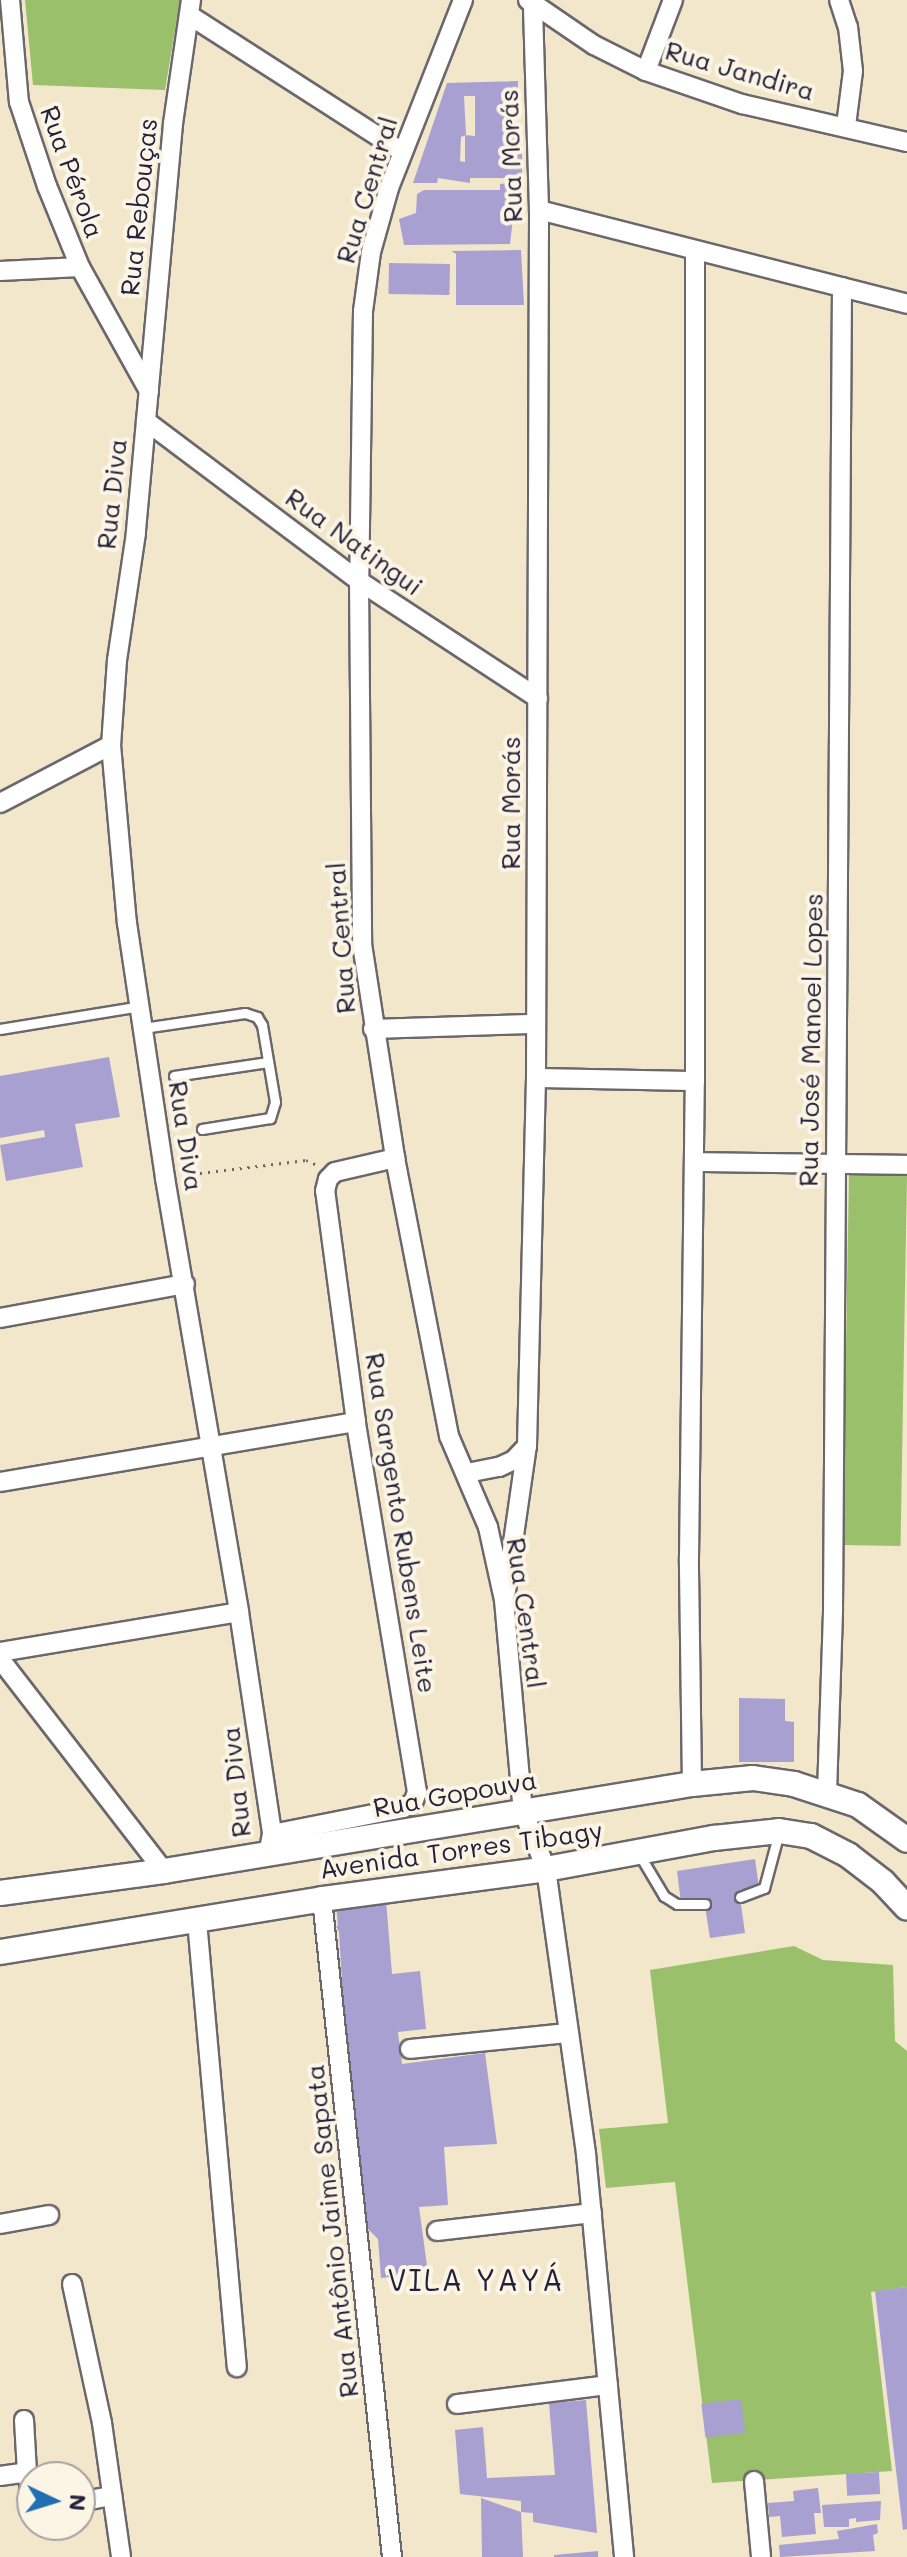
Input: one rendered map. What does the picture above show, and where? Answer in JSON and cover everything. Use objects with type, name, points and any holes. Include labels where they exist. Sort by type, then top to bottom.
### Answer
[{"type":"main road","name":"Rua Gopouva","points":[[0,1893],[164,1871],[270,1844],[753,1778],[827,1793],[858,1805],[907,1840]]},
{"type":"main road","name":"Avenida Torres Tibagy","points":[[0,1952],[322,1899],[546,1869],[638,1851],[779,1831],[811,1836],[848,1855],[883,1882],[907,1908]]},
{"type":"street","name":"Rua Pérola","points":[[10,0],[9,102],[80,267],[149,391]]},
{"type":"street","name":"Rua Central","points":[[463,0],[401,151],[371,252],[363,311],[359,581],[362,944],[395,1158],[449,1436],[488,1527],[504,1600],[523,1811],[546,1869],[592,2213],[624,2557]]},
{"type":"street","points":[[646,71],[673,0]]},
{"type":"street","points":[[839,0],[848,27],[853,71],[846,126]]},
{"type":"street","name":"Rua Jandira","points":[[530,2],[594,45],[646,71],[742,104],[907,142]]},
{"type":"street","name":"Rua Morás","points":[[504,1600],[527,1446],[536,1078],[539,210],[530,2]]},
{"type":"street","points":[[190,8],[401,151]]},
{"type":"street","name":"Rua Rebouças","points":[[146,421],[167,186],[190,8]]},
{"type":"street","points":[[539,210],[907,304]]},
{"type":"street","points":[[692,1784],[689,1558],[695,1081],[695,252]]},
{"type":"street","points":[[0,271],[80,267]]},
{"type":"street","name":"Rua José Manoel Lopes","points":[[827,1793],[833,1609],[842,287]]},
{"type":"street","name":"Rua Natingui","points":[[146,421],[359,581],[538,698]]},
{"type":"street","name":"Rua Diva","points":[[146,421],[136,533],[117,660],[111,745],[127,923],[165,1178],[239,1612],[270,1844]]},
{"type":"street","points":[[0,803],[111,745]]},
{"type":"street","points":[[373,1029],[536,1024]]},
{"type":"street","points":[[536,1078],[695,1081]]},
{"type":"street","points":[[335,1172],[395,1158]]},
{"type":"street","points":[[694,1162],[907,1165]]},
{"type":"street","name":"Rua Sargento Rubens Leite","points":[[270,1844],[403,1808],[413,1803],[417,1792],[356,1422],[325,1191],[335,1172]]},
{"type":"street","points":[[0,1318],[185,1284]]},
{"type":"street","points":[[0,1482],[356,1422]]},
{"type":"street","points":[[467,1473],[499,1467],[514,1460],[527,1446]]},
{"type":"street","points":[[0,1652],[239,1612]]},
{"type":"street","points":[[0,1659],[164,1871]]},
{"type":"street","name":"Rua Antônio Jaime Sapata","points":[[322,1899],[392,2557]]},
{"type":"street","points":[[197,1921],[237,2367]]},
{"type":"street","points":[[410,2049],[568,2033]]},
{"type":"street","points":[[437,2231],[592,2213]]},
{"type":"street","points":[[0,2224],[49,2215]]},
{"type":"street","points":[[72,2284],[102,2423],[121,2557]]},
{"type":"street","points":[[457,2404],[608,2385]]},
{"type":"street","points":[[24,2420],[26,2461]]},
{"type":"street","points":[[754,2481],[761,2557]]},
{"type":"street","points":[[96,2499],[112,2496]]},
{"type":"lane","points":[[0,1029],[140,1006]]},
{"type":"lane","points":[[143,1028],[245,1013],[257,1017],[262,1025],[275,1102],[270,1118],[202,1129]]},
{"type":"lane","points":[[174,1076],[268,1062]]},
{"type":"lane","points":[[740,1897],[764,1888],[779,1831]]},
{"type":"lane","points":[[638,1851],[664,1896],[677,1904],[705,1904]]},
{"type":"path","points":[[165,1178],[306,1160],[335,1172]]},
{"type":"green space","points":[[25,0],[180,0],[165,90],[33,85]]},
{"type":"green space","points":[[849,1174],[907,1175],[901,1546],[843,1545]]},
{"type":"green space","points":[[794,1946],[823,1960],[893,1965],[895,2041],[907,2051],[907,2287],[871,2292],[892,2471],[712,2483],[675,2182],[606,2188],[599,2129],[668,2123],[650,1970]]},
{"type":"building","points":[[518,81],[518,90],[512,90],[512,136],[522,136],[522,210],[514,210],[510,244],[404,245],[399,219],[416,213],[417,194],[424,190],[500,190],[500,184],[508,183],[508,178],[470,178],[470,183],[438,178],[437,183],[413,183],[447,83]],"holes":[[[464,96],[475,96],[475,136],[466,135]],[[465,135],[465,162],[460,161],[461,137]]]},
{"type":"building","points":[[521,250],[524,305],[456,305],[456,254],[451,251]]},
{"type":"building","points":[[389,263],[450,264],[449,295],[388,294]]},
{"type":"building","points":[[109,1057],[120,1117],[75,1124],[83,1167],[6,1181],[0,1145],[45,1137],[44,1130],[0,1138],[0,1076]]},
{"type":"building","points":[[739,1698],[785,1699],[785,1721],[794,1722],[794,1762],[739,1762]]},
{"type":"building","points":[[755,1859],[759,1887],[739,1890],[745,1933],[710,1938],[704,1900],[681,1903],[677,1871]]},
{"type":"building","points":[[386,1900],[392,1974],[420,1971],[426,2029],[398,2032],[402,2064],[485,2053],[497,2144],[444,2147],[448,2205],[419,2207],[428,2273],[381,2278],[378,2239],[368,2229],[346,2049],[336,1905]]},
{"type":"building","points":[[907,2287],[907,2529],[903,2530],[875,2291]]},
{"type":"building","points":[[741,2399],[745,2433],[705,2438],[701,2404]]},
{"type":"building","points":[[586,2400],[597,2533],[533,2522],[533,2513],[521,2512],[521,2501],[460,2494],[455,2430],[483,2427],[487,2478],[555,2475],[549,2403]]},
{"type":"building","points":[[879,2472],[880,2494],[847,2496],[846,2474]]},
{"type":"building","points":[[818,2488],[821,2513],[814,2513],[816,2534],[782,2537],[780,2516],[769,2517],[768,2503],[794,2501],[793,2491]]},
{"type":"building","points":[[481,2498],[521,2512],[523,2557],[482,2557]]},
{"type":"building","points":[[881,2501],[880,2520],[856,2522],[856,2518],[849,2519],[849,2527],[824,2527],[822,2505]]},
{"type":"building","points":[[877,2524],[878,2533],[873,2535],[875,2551],[780,2557],[779,2545],[839,2539],[837,2531]]},
{"type":"building","points":[[598,2551],[598,2557],[554,2557],[554,2555]]},
{"type":"district","name":"VILA YAYÁ","points":[[476,2279]]}]
